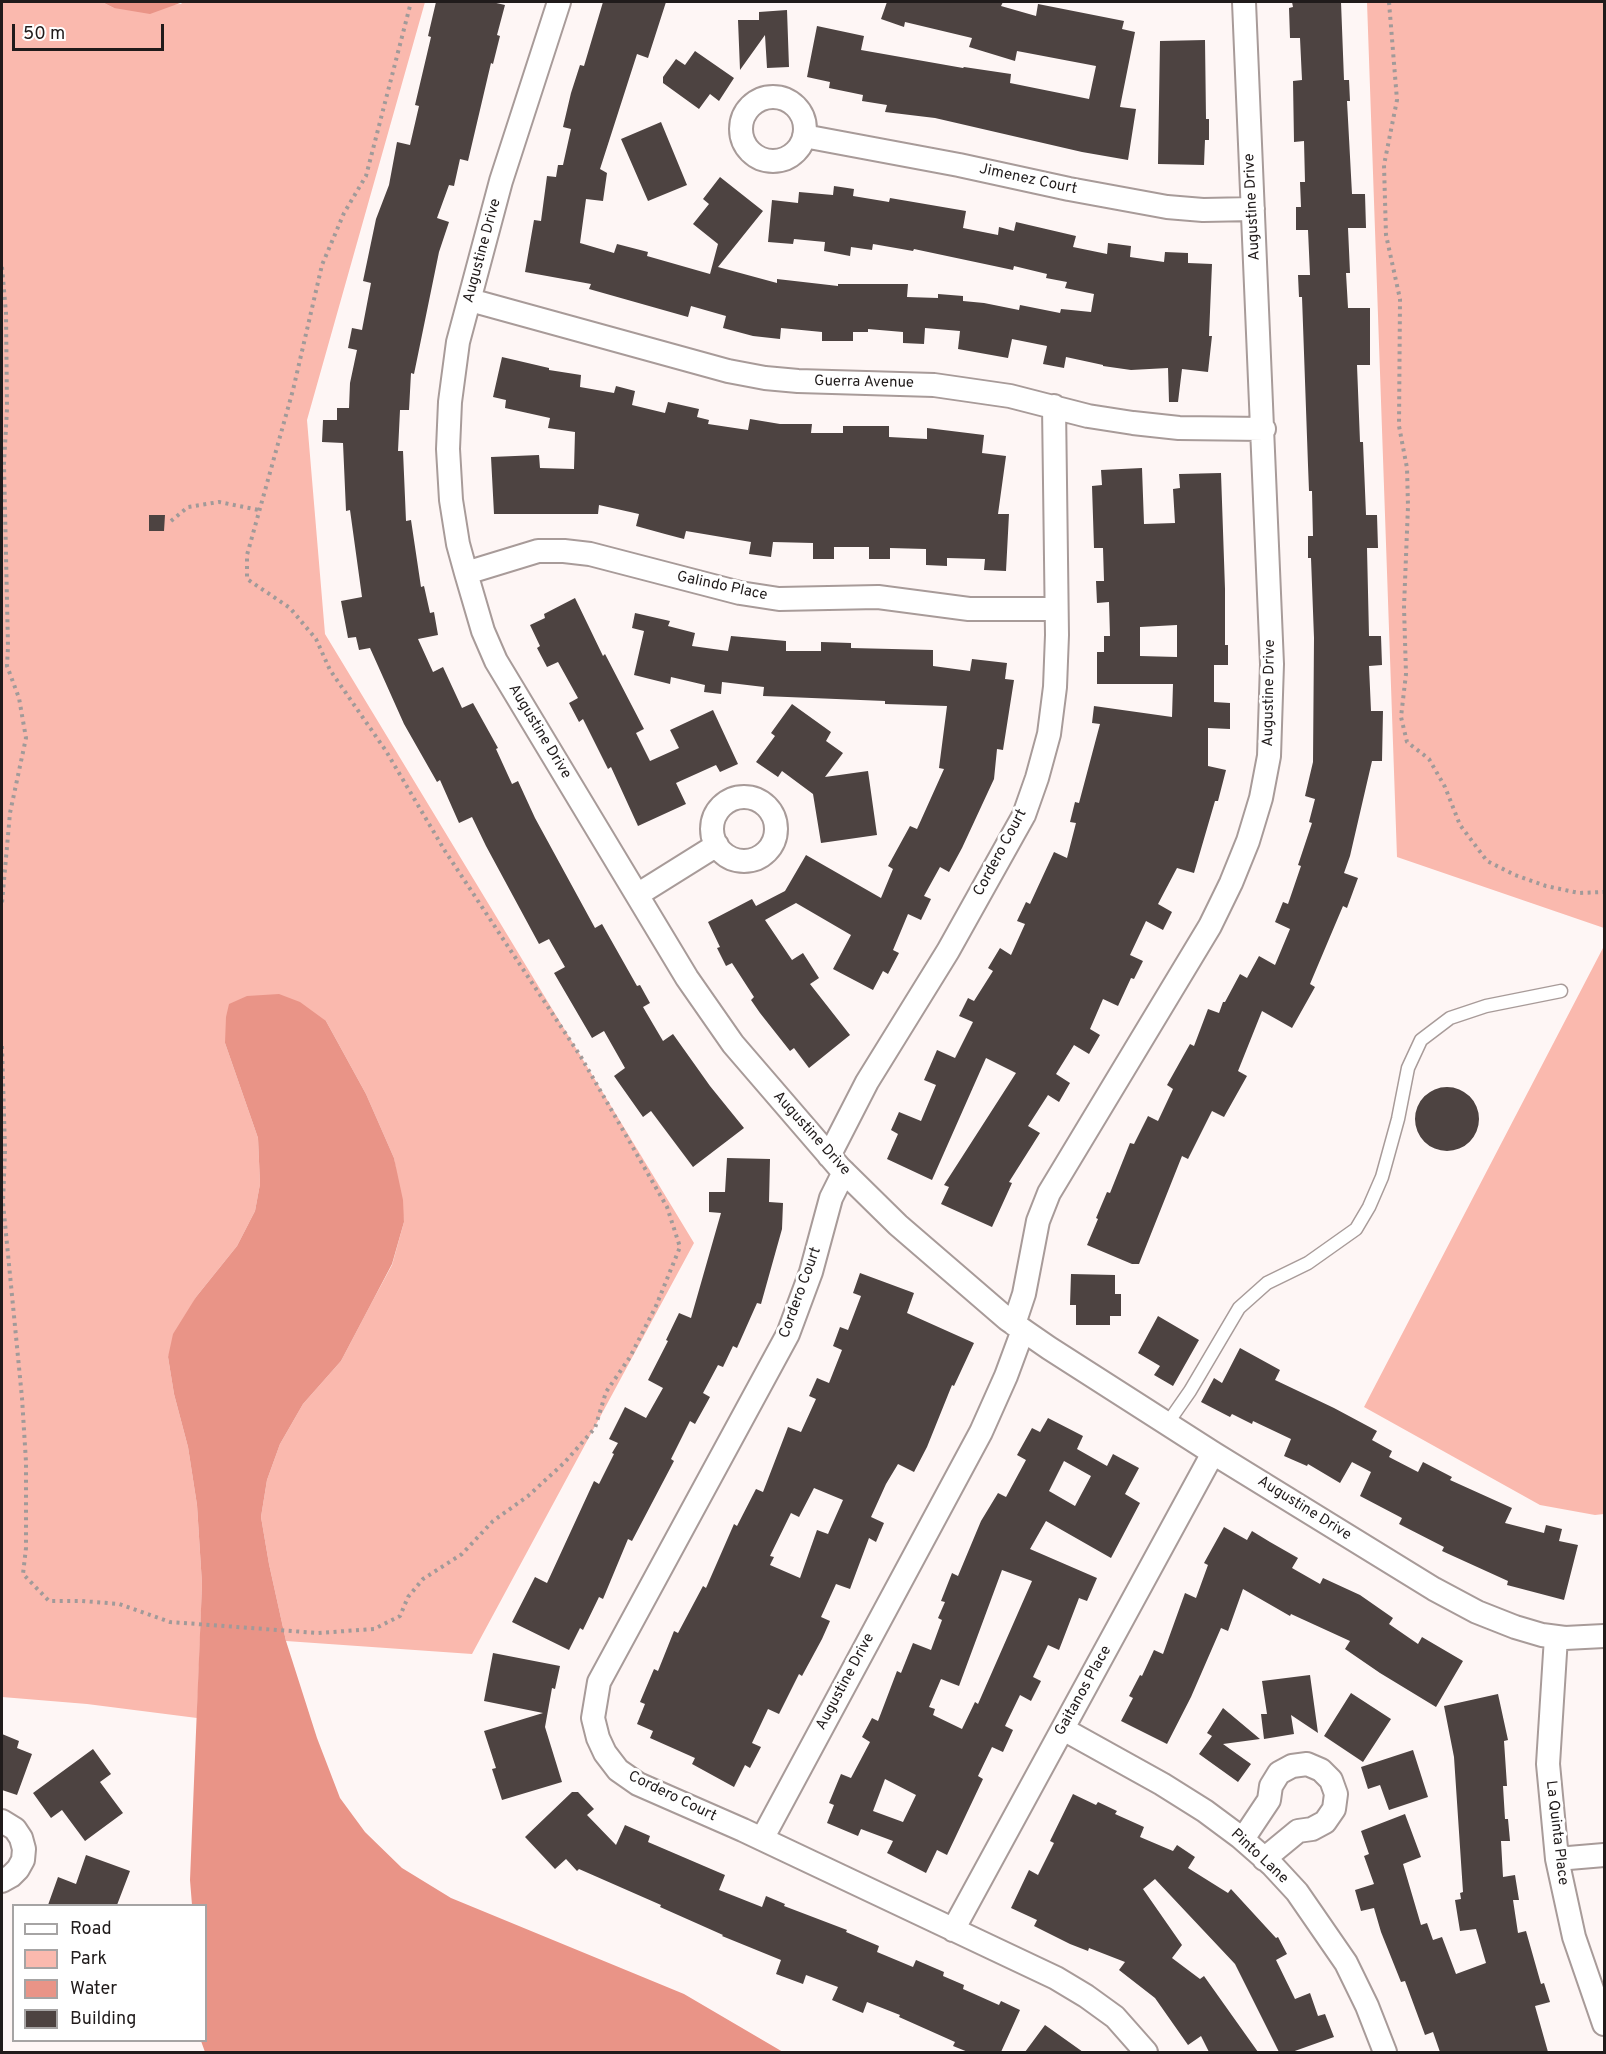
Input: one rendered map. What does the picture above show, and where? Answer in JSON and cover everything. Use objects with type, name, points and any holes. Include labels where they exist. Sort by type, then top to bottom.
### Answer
[{"type":"street","name":"Augustine Drive","points":[[559,2],[501,181],[458,342],[450,402],[448,449],[451,500],[458,544],[466,573],[483,631],[496,661],[687,978],[733,1044],[837,1164],[898,1225],[1019,1327],[1167,1424],[1434,1589],[1476,1612],[1515,1627],[1556,1637],[1605,1636]]},
{"type":"street","name":"Augustine Drive","points":[[762,1839],[981,1432],[1006,1376],[1019,1327],[1038,1221],[1049,1193],[1210,926],[1248,841],[1261,798],[1269,756],[1272,709],[1264,429],[1244,2]]},
{"type":"street","name":"Jimenez Court","points":[[804,136],[1167,207],[1203,210],[1253,209]]},
{"type":"street","name":"Guerra Avenue","points":[[470,300],[728,371],[798,381],[934,385],[976,390],[1099,417],[1179,428],[1264,429]]},
{"type":"street","name":"Cordero Court","points":[[1054,406],[1055,687],[1048,734],[1037,778],[1024,815],[948,951],[867,1082],[837,1164],[831,1198],[811,1272],[788,1334],[599,1682],[593,1718],[605,1753],[618,1770],[638,1784],[762,1839],[1056,1978],[1086,1996],[1115,2018],[1146,2052]]},
{"type":"street","name":"Galindo Place","points":[[466,573],[538,551],[564,551],[590,554],[740,593],[779,599],[878,597],[969,609],[1056,609]]},
{"type":"street","points":[[637,895],[717,845]]},
{"type":"street","name":"Gaitanos Place","points":[[953,1930],[1214,1453]]},
{"type":"street","name":"La Quinta Place","points":[[1556,1637],[1548,1764],[1557,1859],[1574,1937],[1605,2024]]},
{"type":"street","name":"Pinto Lane","points":[[1063,1729],[1162,1784],[1204,1811],[1243,1839],[1297,1892],[1346,1963],[1367,2006],[1385,2052]]},
{"type":"street","points":[[1243,1839],[1269,1800],[1271,1786],[1280,1773],[1292,1766],[1307,1764],[1321,1770],[1331,1780],[1334,1787],[1336,1794],[1334,1809],[1325,1822],[1312,1829],[1298,1831],[1264,1859]]},
{"type":"street","points":[[2,1821],[15,1829],[24,1849],[18,1869],[2,1881]]},
{"type":"street","points":[[1557,1859],[1605,1855]]},
{"type":"lane","points":[[1167,1424],[1190,1391],[1239,1308],[1267,1283],[1308,1263],[1356,1229],[1382,1177],[1398,1119],[1408,1068],[1421,1040],[1450,1018],[1485,1006],[1562,992]]},
{"type":"path","points":[[2,1046],[5,1150],[3,1203],[26,1462],[26,1548],[22,1574],[49,1601],[82,1600],[119,1604],[170,1622],[318,1633],[374,1629],[400,1616],[408,1597],[423,1579],[462,1554],[493,1521],[528,1496],[564,1463],[595,1428],[606,1392],[630,1357],[656,1306],[680,1247],[667,1207],[580,1057],[445,850],[386,751],[330,670],[316,639],[290,608],[247,579],[247,555],[293,390],[322,265],[344,213],[366,176],[411,2]]},
{"type":"path","points":[[1389,2],[1397,100],[1384,165],[1386,235],[1400,299],[1398,426],[1407,468],[1408,506],[1404,607],[1406,674],[1401,717],[1407,742],[1429,759],[1445,786],[1460,825],[1487,861],[1515,875],[1546,886],[1579,893],[1605,892]]},
{"type":"path","points":[[2,267],[6,313],[7,409],[4,464],[7,666],[19,698],[26,738],[10,813],[2,903]]},
{"type":"path","points":[[171,521],[188,507],[219,502],[258,510]]},
{"type":"green space","points":[[2,2],[102,2],[114,8],[181,4],[183,2],[425,2],[307,420],[325,634],[694,1243],[472,1654],[286,1641],[261,1517],[267,1480],[280,1444],[303,1404],[341,1361],[392,1265],[404,1222],[394,1158],[366,1094],[326,1021],[225,1043],[258,1138],[260,1184],[255,1211],[237,1246],[196,1297],[168,1357],[174,1394],[188,1447],[197,1505],[202,1584],[197,1718],[87,1704],[2,1697]]},
{"type":"green space","points":[[1367,2],[1604,2],[1604,928],[1397,857]]},
{"type":"green space","points":[[1604,946],[1604,1514],[1595,1515],[1540,1505],[1364,1407]]},
{"type":"water","points":[[102,2],[183,2],[150,14],[114,8]]},
{"type":"water","points":[[279,994],[300,1002],[326,1021],[366,1094],[394,1158],[403,1200],[404,1222],[392,1264],[341,1361],[303,1404],[280,1444],[267,1480],[261,1517],[286,1641],[317,1738],[340,1798],[365,1832],[402,1868],[451,1898],[684,1994],[783,2052],[205,2052],[201,2042],[207,2042],[207,1904],[192,1904],[190,1880],[202,1584],[197,1505],[188,1447],[174,1394],[168,1357],[173,1334],[196,1297],[237,1246],[255,1211],[260,1184],[258,1138],[225,1043],[229,1004],[247,996]]},
{"type":"building","points":[[436,2],[492,2],[505,5],[497,35],[500,36],[493,64],[491,63],[468,161],[460,159],[454,186],[449,185],[437,218],[449,222],[439,252],[414,374],[411,373],[409,410],[400,410],[398,451],[403,451],[406,521],[411,520],[421,587],[424,586],[430,613],[434,612],[438,635],[418,639],[433,672],[443,667],[462,708],[473,703],[498,748],[496,749],[512,784],[518,781],[535,818],[595,928],[602,924],[637,986],[640,985],[650,1003],[643,1007],[663,1041],[673,1034],[710,1086],[744,1128],[693,1167],[651,1111],[643,1117],[614,1076],[625,1068],[604,1031],[592,1038],[554,973],[565,967],[549,939],[539,944],[472,817],[459,823],[440,780],[437,782],[404,724],[370,648],[359,650],[356,637],[348,638],[341,601],[362,597],[350,510],[346,511],[343,443],[322,442],[323,420],[337,420],[337,408],[349,408],[350,383],[357,350],[348,348],[352,328],[362,330],[371,283],[363,281],[376,219],[389,185],[397,142],[410,145],[419,106],[415,105],[431,37],[428,36]]},
{"type":"building","points":[[603,2],[666,2],[648,58],[637,54],[600,169],[607,173],[603,201],[586,199],[580,243],[614,253],[617,244],[648,252],[647,256],[710,274],[718,244],[693,224],[709,204],[703,199],[720,177],[763,211],[718,267],[777,283],[777,279],[838,286],[838,284],[908,284],[907,297],[938,298],[938,294],[963,296],[963,301],[1019,310],[1020,305],[1060,313],[1061,309],[1091,312],[1094,294],[1065,288],[1067,282],[1046,278],[1047,274],[1014,266],[1013,270],[914,249],[913,251],[873,244],[872,250],[851,247],[850,256],[824,251],[825,242],[794,239],[793,244],[768,242],[772,200],[798,203],[799,192],[833,195],[834,186],[854,189],[853,196],[889,202],[890,198],[966,211],[963,228],[998,235],[999,227],[1014,231],[1016,222],[1076,236],[1073,247],[1107,254],[1108,243],[1131,246],[1130,257],[1164,262],[1165,252],[1188,253],[1188,263],[1212,264],[1209,336],[1212,336],[1208,372],[1182,369],[1178,402],[1169,402],[1168,368],[1131,370],[1066,357],[1064,368],[1043,364],[1047,346],[1012,339],[1008,358],[958,349],[960,331],[925,328],[924,344],[903,343],[903,332],[868,329],[868,332],[853,332],[853,341],[822,341],[822,332],[781,328],[780,339],[753,336],[723,328],[726,316],[691,306],[688,317],[589,289],[591,284],[525,272],[534,220],[541,221],[547,176],[556,177],[558,165],[563,165],[571,129],[563,127],[571,93],[580,65],[584,66]]},
{"type":"building","points":[[887,2],[1003,2],[1001,6],[1036,16],[1038,4],[1124,21],[1122,29],[1135,32],[1120,107],[1136,109],[1128,160],[1082,152],[935,118],[885,112],[887,105],[862,101],[863,95],[829,88],[830,82],[807,77],[817,26],[864,36],[861,50],[1011,74],[1010,83],[1089,99],[1096,66],[1017,51],[1015,61],[969,47],[972,38],[905,22],[904,27],[881,19]]},
{"type":"building","points":[[1292,2],[1341,2],[1344,80],[1349,80],[1350,101],[1347,101],[1352,194],[1365,194],[1366,228],[1348,228],[1350,273],[1346,273],[1348,308],[1370,308],[1370,365],[1357,365],[1366,515],[1377,515],[1378,548],[1367,548],[1369,636],[1381,636],[1382,665],[1369,666],[1371,711],[1383,711],[1382,761],[1372,761],[1344,873],[1358,878],[1347,908],[1343,906],[1310,984],[1315,987],[1292,1028],[1262,1011],[1238,1071],[1247,1076],[1224,1117],[1212,1111],[1188,1159],[1182,1156],[1139,1264],[1132,1264],[1087,1245],[1098,1219],[1096,1218],[1107,1192],[1110,1193],[1130,1143],[1134,1144],[1148,1116],[1158,1121],[1173,1089],[1167,1085],[1190,1044],[1194,1046],[1208,1009],[1219,1013],[1240,974],[1247,978],[1259,956],[1275,965],[1290,929],[1275,922],[1283,902],[1288,904],[1312,823],[1309,822],[1315,799],[1305,796],[1313,762],[1314,638],[1311,558],[1308,558],[1308,536],[1313,536],[1312,491],[1309,491],[1302,297],[1299,297],[1298,275],[1310,275],[1308,230],[1296,230],[1296,207],[1301,207],[1300,182],[1305,182],[1304,141],[1294,142],[1293,81],[1302,80],[1300,38],[1290,38],[1289,8],[1293,7]]},
{"type":"building","points":[[787,10],[789,67],[767,68],[765,35],[740,70],[738,20],[759,20],[759,12]]},
{"type":"building","points":[[1205,40],[1206,119],[1209,119],[1209,140],[1205,140],[1204,165],[1158,164],[1160,41]]},
{"type":"building","points":[[695,51],[734,78],[719,101],[710,94],[699,109],[663,83],[663,77],[676,59],[685,65]]},
{"type":"building","points":[[661,122],[687,185],[648,201],[621,139]]},
{"type":"building","points":[[502,357],[549,368],[549,370],[581,375],[580,387],[614,393],[616,386],[635,391],[632,405],[665,413],[668,402],[699,409],[697,417],[709,420],[708,424],[748,430],[750,419],[780,424],[812,424],[811,433],[843,433],[843,426],[889,426],[889,437],[927,439],[927,428],[984,435],[982,453],[1006,456],[998,514],[1009,514],[1006,571],[984,570],[985,559],[947,558],[947,566],[926,565],[926,549],[890,548],[890,559],[869,559],[869,547],[834,547],[834,559],[813,559],[813,543],[773,542],[771,557],[749,554],[751,542],[686,531],[684,539],[636,526],[639,514],[599,505],[598,514],[494,514],[491,457],[539,455],[540,468],[574,469],[575,432],[548,428],[550,418],[505,408],[506,400],[493,397]]},
{"type":"building","points":[[1142,468],[1144,524],[1175,523],[1173,489],[1180,488],[1179,474],[1221,473],[1225,645],[1228,645],[1228,665],[1214,665],[1214,702],[1230,703],[1230,729],[1208,728],[1208,766],[1226,770],[1194,873],[1177,868],[1158,904],[1172,912],[1163,930],[1146,921],[1130,955],[1143,961],[1134,979],[1131,978],[1118,1006],[1103,999],[1090,1029],[1100,1035],[1089,1054],[1074,1045],[1056,1074],[1070,1083],[1059,1102],[1048,1095],[1028,1126],[1040,1133],[1009,1182],[1012,1183],[992,1227],[941,1204],[949,1187],[944,1185],[1016,1073],[986,1058],[932,1180],[887,1159],[898,1134],[891,1130],[899,1112],[921,1121],[936,1085],[924,1080],[937,1050],[955,1058],[973,1022],[959,1016],[968,998],[974,1001],[993,971],[988,968],[1000,948],[1011,955],[1025,924],[1017,921],[1026,902],[1030,904],[1054,852],[1067,858],[1076,823],[1070,822],[1075,802],[1079,803],[1100,724],[1092,723],[1094,706],[1172,717],[1173,684],[1097,684],[1097,652],[1104,652],[1104,636],[1110,636],[1109,602],[1097,603],[1096,581],[1104,581],[1103,548],[1094,548],[1092,486],[1102,485],[1101,470]],"holes":[[[1177,625],[1177,657],[1140,656],[1140,627]]]},
{"type":"building","points":[[149,515],[165,515],[164,531],[149,531]]},
{"type":"building","points":[[575,598],[603,656],[605,654],[644,729],[636,733],[650,761],[679,748],[670,730],[713,710],[738,764],[720,772],[716,765],[676,783],[686,804],[638,826],[611,767],[608,769],[583,719],[579,722],[569,703],[578,698],[558,662],[547,667],[537,648],[540,646],[530,625],[545,618],[544,614]]},
{"type":"building","points":[[635,613],[670,621],[668,626],[695,633],[692,646],[728,651],[731,636],[786,641],[786,651],[821,651],[821,642],[851,643],[851,648],[933,650],[933,666],[970,671],[972,659],[1007,663],[1005,679],[1014,680],[1003,750],[997,749],[994,779],[949,872],[940,867],[924,896],[931,899],[921,920],[908,914],[893,950],[899,953],[888,974],[883,971],[873,990],[833,969],[851,935],[796,903],[765,920],[792,960],[803,953],[819,978],[810,984],[850,1035],[809,1068],[794,1048],[790,1051],[760,1013],[751,1000],[754,997],[732,963],[726,966],[708,922],[752,899],[756,906],[785,891],[806,855],[881,898],[893,869],[888,866],[910,826],[917,829],[944,769],[939,768],[947,706],[763,696],[764,687],[722,682],[721,694],[704,692],[705,685],[671,677],[670,684],[634,675],[644,631],[632,628]]},
{"type":"building","points":[[792,704],[831,732],[826,741],[843,753],[825,777],[868,771],[877,835],[821,843],[813,794],[782,771],[778,777],[756,762],[775,736],[771,733]]},
{"type":"building","points":[[1447,1087],[1465,1093],[1473,1101],[1479,1119],[1473,1137],[1465,1145],[1447,1151],[1429,1145],[1421,1137],[1415,1119],[1421,1101],[1429,1093]]},
{"type":"building","points":[[727,1158],[770,1159],[769,1202],[783,1203],[782,1229],[761,1304],[757,1303],[737,1348],[733,1346],[723,1367],[718,1365],[703,1393],[710,1397],[695,1424],[690,1421],[671,1459],[674,1461],[632,1541],[628,1539],[603,1599],[599,1597],[583,1630],[580,1628],[569,1650],[512,1622],[535,1577],[547,1583],[594,1481],[599,1484],[614,1454],[612,1453],[618,1443],[609,1439],[625,1407],[646,1418],[663,1388],[648,1380],[679,1313],[691,1318],[721,1213],[709,1212],[709,1192],[725,1192]]},
{"type":"building","points":[[860,1273],[914,1293],[907,1313],[974,1343],[954,1386],[952,1385],[927,1447],[914,1472],[898,1464],[886,1484],[871,1517],[884,1523],[876,1542],[869,1538],[850,1589],[836,1584],[821,1617],[830,1621],[822,1639],[802,1676],[799,1674],[779,1714],[768,1709],[752,1743],[761,1747],[750,1768],[745,1765],[734,1787],[692,1764],[695,1758],[650,1738],[653,1731],[637,1724],[645,1704],[640,1702],[654,1669],[658,1671],[674,1631],[678,1633],[703,1586],[706,1588],[734,1524],[737,1526],[756,1489],[763,1492],[788,1427],[801,1432],[816,1399],[809,1396],[817,1378],[829,1383],[842,1350],[833,1346],[840,1327],[848,1330],[861,1296],[853,1293]],"holes":[[[814,1488],[843,1500],[828,1534],[817,1530],[800,1578],[770,1565],[774,1557],[770,1556],[791,1513],[799,1517]]]},
{"type":"building","points":[[1071,1274],[1115,1275],[1115,1294],[1121,1294],[1121,1316],[1110,1316],[1110,1325],[1076,1325],[1076,1305],[1070,1305]]},
{"type":"building","points":[[1158,1316],[1199,1340],[1173,1386],[1154,1375],[1160,1366],[1138,1353]]},
{"type":"building","points":[[1240,1348],[1280,1370],[1275,1380],[1377,1431],[1372,1440],[1392,1451],[1389,1457],[1418,1472],[1423,1462],[1452,1477],[1450,1480],[1512,1508],[1505,1523],[1544,1533],[1546,1525],[1562,1529],[1559,1541],[1578,1545],[1564,1600],[1507,1585],[1508,1581],[1442,1551],[1444,1547],[1399,1524],[1402,1518],[1360,1496],[1371,1472],[1352,1462],[1340,1483],[1308,1464],[1307,1466],[1284,1456],[1291,1439],[1253,1421],[1252,1424],[1232,1414],[1230,1417],[1201,1402],[1214,1378],[1222,1383]]},
{"type":"building","points":[[1048,1418],[1083,1436],[1077,1449],[1107,1466],[1113,1454],[1139,1468],[1125,1494],[1140,1503],[1111,1558],[1046,1521],[1030,1549],[1097,1578],[1087,1601],[1079,1598],[1059,1650],[1048,1645],[1033,1677],[1041,1681],[1031,1701],[1020,1695],[1005,1726],[1013,1730],[1003,1752],[992,1747],[978,1776],[983,1779],[947,1855],[937,1850],[926,1873],[887,1853],[893,1841],[861,1829],[858,1836],[827,1823],[834,1805],[829,1803],[841,1774],[851,1778],[870,1742],[862,1737],[872,1718],[878,1721],[897,1671],[901,1673],[913,1643],[931,1650],[942,1620],[938,1618],[945,1602],[941,1601],[952,1573],[958,1576],[981,1521],[998,1493],[1006,1497],[1026,1460],[1017,1455],[1032,1428],[1040,1432]],"holes":[[[1064,1461],[1091,1476],[1075,1506],[1049,1491]],[[1002,1570],[1032,1581],[978,1704],[975,1702],[962,1729],[933,1715],[935,1709],[929,1707],[941,1679],[959,1686]],[[885,1779],[916,1795],[903,1822],[873,1811]]]},
{"type":"building","points":[[1224,1527],[1247,1540],[1252,1531],[1298,1558],[1292,1568],[1320,1584],[1323,1578],[1360,1595],[1393,1618],[1389,1624],[1418,1644],[1422,1637],[1463,1661],[1436,1707],[1345,1649],[1350,1641],[1291,1614],[1290,1616],[1243,1589],[1228,1631],[1221,1628],[1191,1697],[1167,1744],[1121,1721],[1133,1698],[1129,1696],[1140,1675],[1142,1676],[1154,1650],[1163,1654],[1185,1593],[1196,1598],[1208,1565],[1204,1563]]},
{"type":"building","points":[[493,1653],[560,1666],[555,1689],[552,1688],[545,1727],[562,1782],[502,1800],[492,1769],[496,1768],[484,1731],[543,1713],[484,1701]]},
{"type":"building","points":[[1310,1675],[1318,1733],[1291,1715],[1294,1734],[1264,1739],[1261,1714],[1267,1714],[1262,1681]]},
{"type":"building","points":[[1351,1693],[1391,1719],[1363,1762],[1324,1736]]},
{"type":"building","points":[[1498,1694],[1508,1740],[1504,1741],[1507,1786],[1503,1786],[1505,1819],[1508,1819],[1510,1841],[1501,1841],[1503,1877],[1515,1875],[1519,1900],[1513,1900],[1518,1933],[1526,1931],[1541,1984],[1544,1983],[1550,2002],[1535,2006],[1548,2052],[1440,2052],[1433,2032],[1425,2035],[1405,1981],[1401,1982],[1374,1908],[1361,1911],[1355,1890],[1374,1884],[1364,1856],[1369,1854],[1361,1831],[1405,1814],[1421,1857],[1403,1864],[1421,1925],[1427,1923],[1433,1940],[1442,1937],[1456,1974],[1486,1963],[1476,1929],[1460,1931],[1455,1900],[1461,1899],[1460,1893],[1463,1892],[1454,1757],[1444,1706]]},
{"type":"building","points":[[1223,1708],[1260,1739],[1223,1744],[1251,1764],[1238,1782],[1199,1754],[1212,1736],[1207,1733]]},
{"type":"building","points":[[2,1734],[19,1741],[17,1748],[32,1754],[17,1795],[2,1790]]},
{"type":"building","points":[[93,1749],[111,1774],[100,1782],[123,1813],[85,1841],[62,1810],[51,1818],[33,1793]]},
{"type":"building","points":[[1413,1750],[1428,1797],[1389,1810],[1380,1785],[1368,1789],[1361,1767]]},
{"type":"building","points":[[572,1792],[578,1792],[594,1809],[587,1815],[616,1845],[625,1825],[650,1836],[648,1842],[725,1875],[719,1890],[762,1907],[766,1896],[785,1904],[784,1906],[847,1930],[846,1932],[879,1946],[877,1952],[913,1967],[916,1960],[944,1972],[943,1976],[964,1985],[963,1989],[999,2005],[1001,2001],[1020,2010],[1001,2052],[968,2052],[953,2046],[955,2042],[899,2017],[900,2015],[867,2002],[863,2013],[832,2000],[838,1987],[806,1975],[803,1984],[776,1974],[781,1960],[722,1936],[660,1907],[661,1905],[579,1869],[577,1871],[566,1859],[555,1869],[525,1837]]},
{"type":"building","points":[[1073,1794],[1096,1805],[1098,1802],[1117,1811],[1115,1814],[1144,1827],[1140,1837],[1173,1851],[1177,1845],[1195,1857],[1188,1868],[1228,1893],[1231,1889],[1276,1938],[1278,1937],[1287,1954],[1276,1960],[1295,1999],[1310,1993],[1318,2016],[1325,2014],[1334,2037],[1292,2052],[1279,2052],[1235,1964],[1155,1879],[1143,1889],[1182,1945],[1172,1958],[1200,1979],[1204,1976],[1258,2052],[1209,2052],[1201,2036],[1188,2045],[1155,1998],[1119,1970],[1125,1962],[1089,1948],[1088,1951],[1070,1944],[1034,1926],[1037,1920],[1011,1908],[1029,1870],[1038,1875],[1054,1843],[1050,1841]]},
{"type":"building","points":[[86,1855],[130,1871],[117,1904],[48,1904],[58,1877],[76,1884]]},
{"type":"building","points":[[1045,2025],[1083,2052],[1025,2052]]}]
